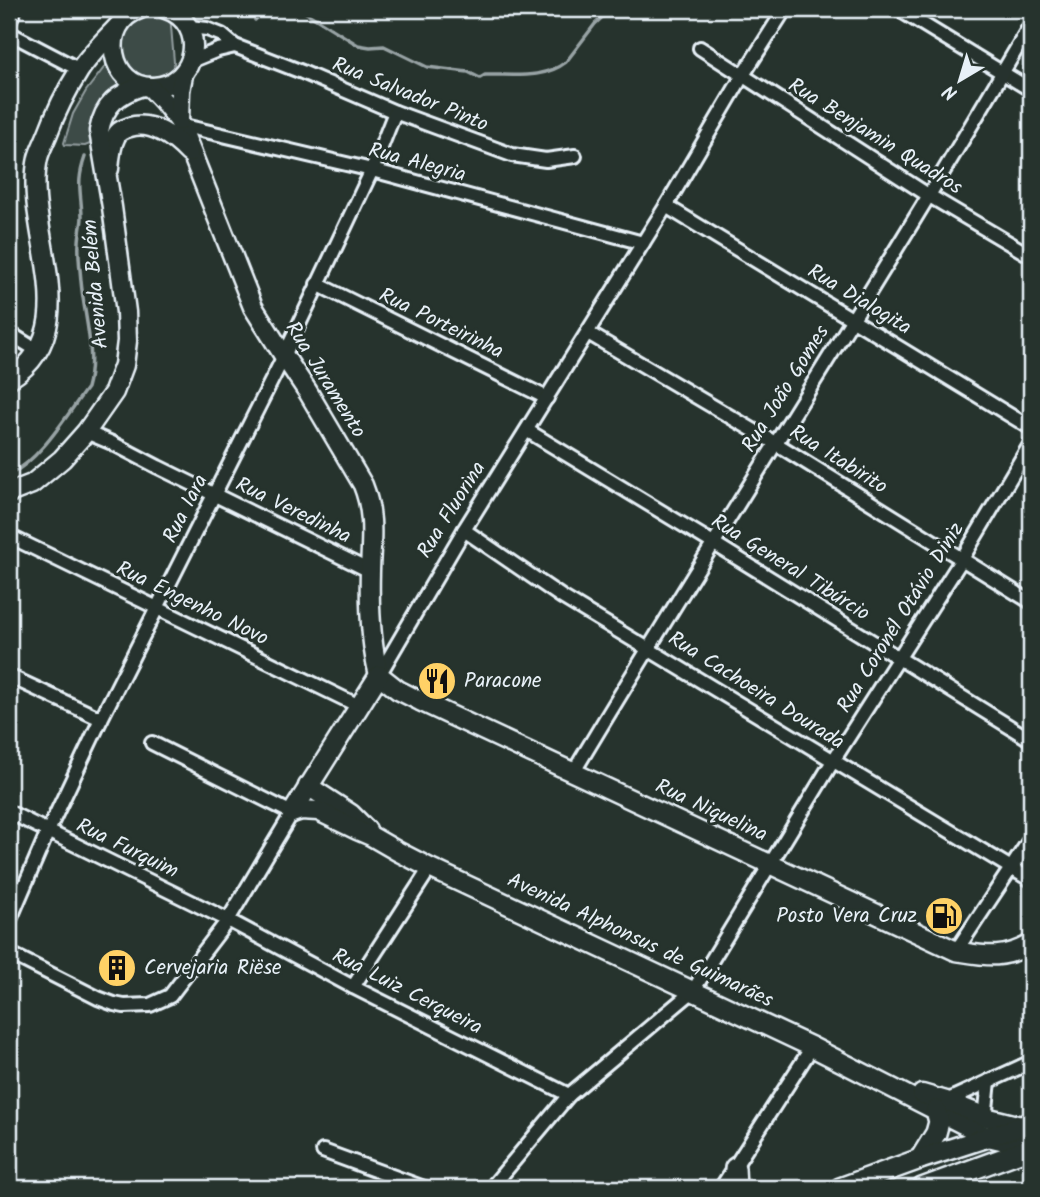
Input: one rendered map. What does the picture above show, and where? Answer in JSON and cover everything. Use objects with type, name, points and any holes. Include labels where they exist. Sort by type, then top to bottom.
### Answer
[{"type":"main road","points":[[920,1159],[936,1133],[941,1105]]},
{"type":"main road","points":[[840,1188],[920,1159],[988,1127],[1026,1124]]},
{"type":"main road","points":[[922,1188],[1031,1145]]},
{"type":"main road","points":[[735,1168],[737,1188]]},
{"type":"street","points":[[9,22],[15,9]]},
{"type":"street","points":[[9,379],[26,367],[38,351],[47,327],[48,273],[35,184],[38,158],[55,113],[80,70],[122,20],[137,9]]},
{"type":"street","name":"Rua Fluorina","points":[[9,953],[114,1004],[150,1005],[170,996],[228,920],[785,9]]},
{"type":"street","points":[[898,9],[1031,90]]},
{"type":"street","points":[[170,10],[189,27]]},
{"type":"street","name":"Rua João Gomes","points":[[573,773],[1031,24]]},
{"type":"street","name":"Rua Juramento","points":[[118,26],[113,40],[119,68],[129,79],[146,86],[164,102],[179,123],[253,307],[363,485],[369,500],[372,528],[370,605],[374,655],[379,675]]},
{"type":"street","name":"Rua Juramento","points":[[179,123],[180,91],[194,44],[189,27]]},
{"type":"street","name":"Rua Salvador Pinto","points":[[189,27],[207,29],[236,46],[395,112],[512,155],[545,160],[575,156]]},
{"type":"street","points":[[9,33],[80,70]]},
{"type":"street","points":[[187,68],[218,50],[236,46]]},
{"type":"street","name":"Rua Benjamin Quadros","points":[[700,48],[928,195],[1031,256]]},
{"type":"street","name":"Avenida Belém","points":[[9,493],[32,484],[62,459],[86,432],[114,393],[124,365],[126,312],[100,141],[101,119],[112,102],[127,91],[174,82],[187,68]]},
{"type":"street","name":"Rua Iara","points":[[9,922],[101,719],[284,356],[372,170],[395,112]]},
{"type":"street","name":"Rua Alegria","points":[[179,123],[372,170],[643,243]]},
{"type":"street","points":[[108,186],[110,157],[116,137],[125,128],[137,125],[161,132],[180,143],[192,157]]},
{"type":"street","name":"Rua Dialogita","points":[[666,206],[1031,428]]},
{"type":"street","name":"Rua Porteirinha","points":[[317,284],[547,398]]},
{"type":"street","points":[[9,333],[38,351]]},
{"type":"street","name":"Rua Itabirito","points":[[587,333],[775,443],[1031,601]]},
{"type":"street","name":"Rua General Tibúrcio","points":[[527,431],[1031,740]]},
{"type":"street","name":"Rua Veredinha","points":[[86,432],[370,571]]},
{"type":"street","name":"Rua Coronél Otávio Diniz","points":[[492,1188],[569,1095],[693,990],[833,761],[962,559],[1031,443]]},
{"type":"street","name":"Rua Cachoeira Dourada","points":[[464,530],[562,597],[1031,880]]},
{"type":"street","name":"Rua Engenho Novo","points":[[9,536],[359,706]]},
{"type":"street","name":"Rua Niquelina","points":[[379,675],[398,690],[956,951],[990,956],[1004,955],[1017,952],[1031,944]]},
{"type":"street","points":[[9,676],[101,719]]},
{"type":"street","points":[[152,743],[292,813]]},
{"type":"street","name":"Avenida Alphonsus de Guimarães","points":[[308,786],[351,814],[371,836]]},
{"type":"street","name":"Avenida Alphonsus de Guimarães","points":[[292,813],[301,810],[318,811],[891,1086],[988,1127],[1009,1142],[1031,1145]]},
{"type":"street","name":"Rua Furquim","points":[[9,812],[228,920]]},
{"type":"street","points":[[956,951],[1031,838]]},
{"type":"street","points":[[353,987],[430,867]]},
{"type":"street","name":"Rua Luiz Cerqueira","points":[[228,920],[353,987],[569,1095]]},
{"type":"street","points":[[721,1188],[812,1047]]},
{"type":"street","points":[[941,1105],[1031,1062]]},
{"type":"street","points":[[988,1127],[986,1109],[989,1081]]},
{"type":"street","points":[[323,1151],[424,1188]]},
{"type":"shaded area","points":[[148,10],[170,14],[175,74],[153,83],[122,66],[121,30]]},
{"type":"shaded area","points":[[110,60],[125,82],[95,142],[85,146],[65,145],[73,114],[86,91]]},
{"type":"waterway","points":[[255,20],[265,9]]},
{"type":"waterway","points":[[300,9],[358,45],[384,46],[427,67],[468,72],[480,78],[485,75],[537,74],[557,68],[566,62],[595,24],[611,9]]},
{"type":"waterway","points":[[9,475],[21,468],[42,448],[87,388],[91,362],[79,252],[82,216],[80,180],[85,157]]},
{"type":"place","name":"Paracone","points":[[437,681]]},
{"type":"place","name":"Posto Vera Cruz","points":[[944,916]]},
{"type":"place","name":"Cervejaria Riëse","points":[[117,968]]}]
